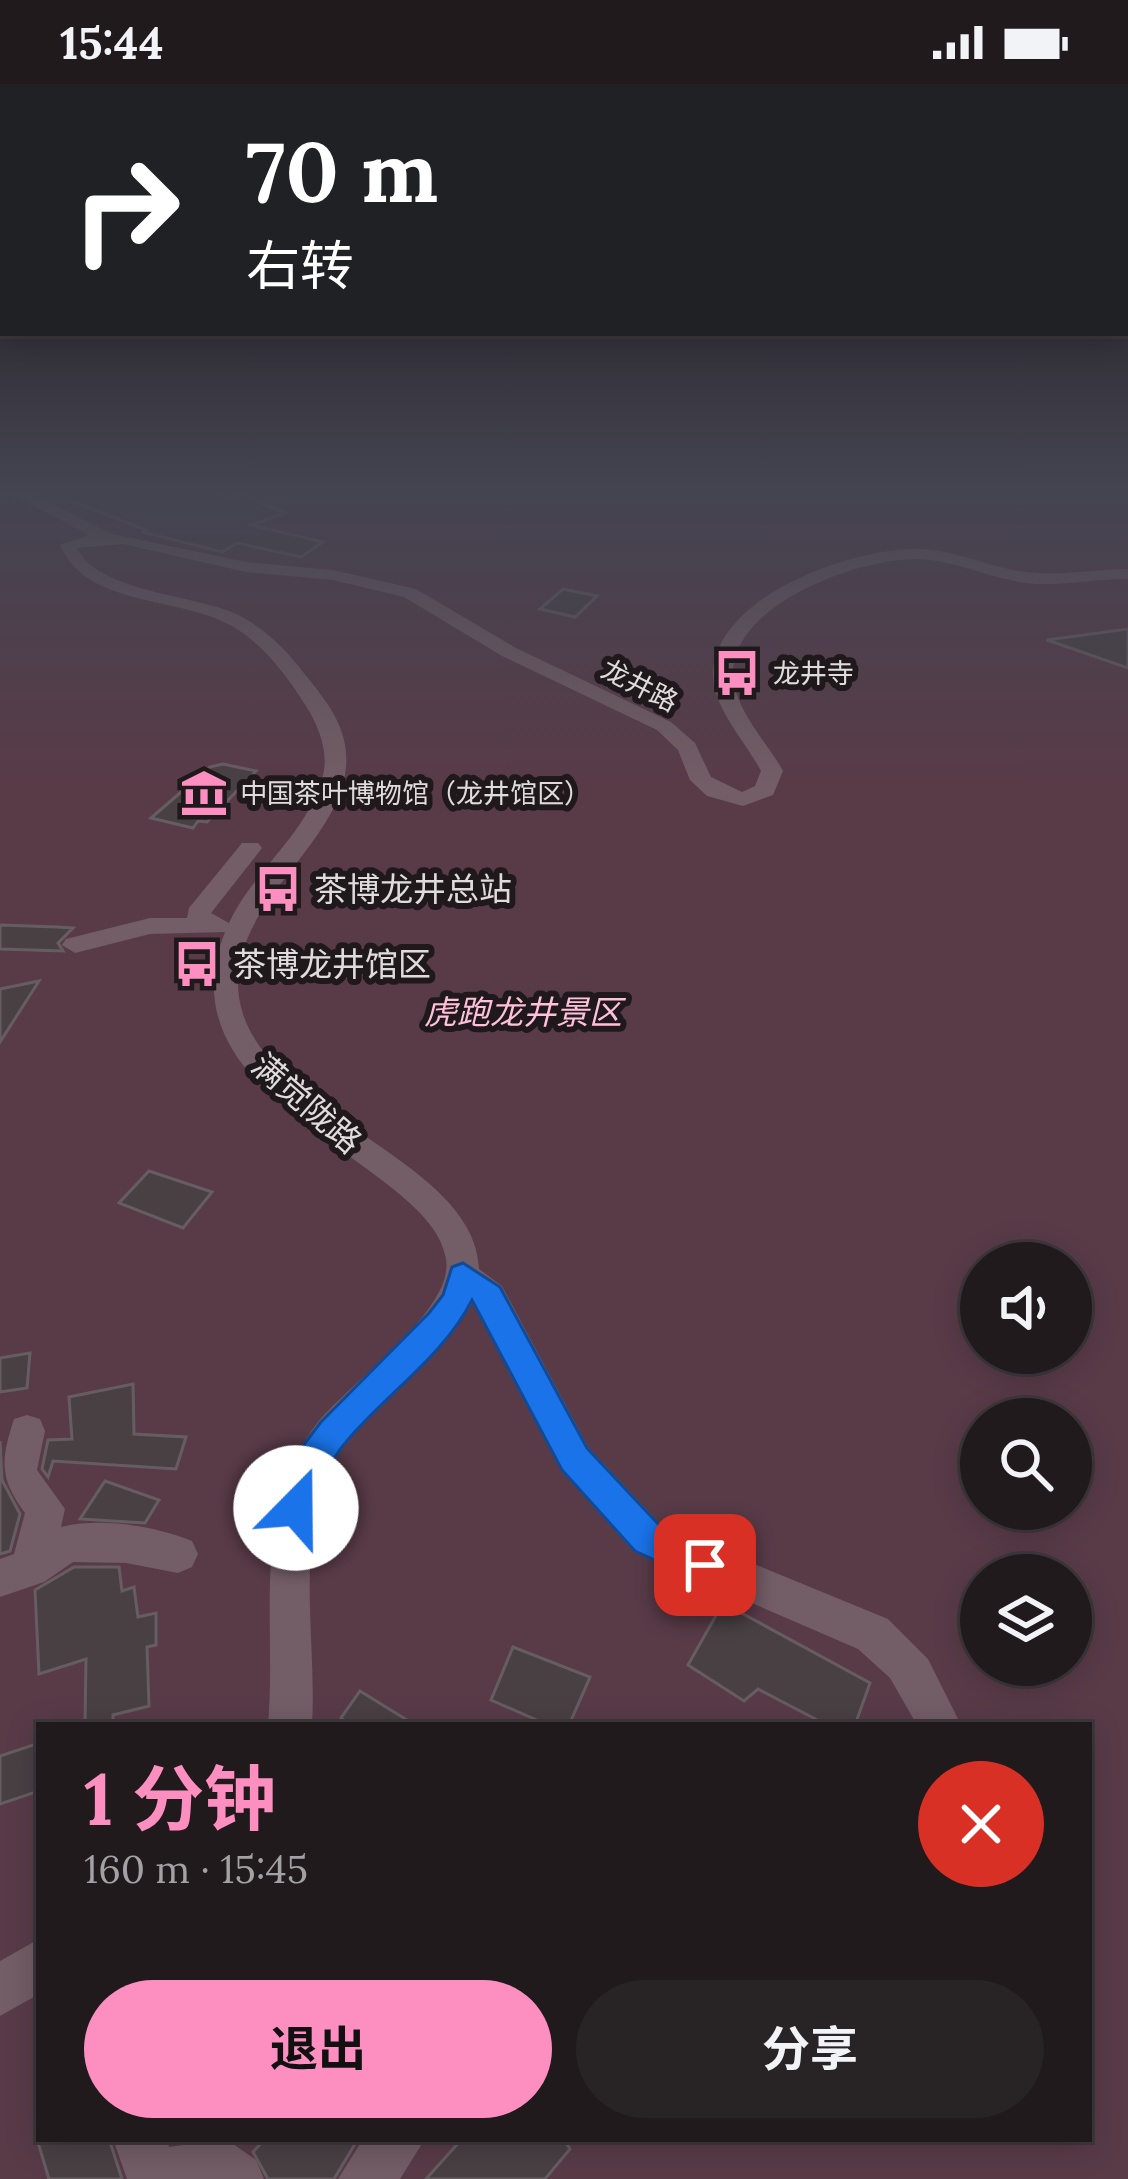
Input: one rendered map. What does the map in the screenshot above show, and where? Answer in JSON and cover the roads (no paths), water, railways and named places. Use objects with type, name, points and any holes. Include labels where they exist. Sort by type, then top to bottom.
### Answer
[{"type":"street","name":"满觉陇路","points":[[128,586],[208,609],[245,626],[302,683],[326,722],[334,745],[334,794],[219,926],[228,1008],[248,1054],[310,1111],[433,1206],[452,1230],[462,1254],[463,1275]]},
{"type":"street","name":"龙井路","points":[[382,586],[410,593],[509,652],[664,726],[688,747],[700,780],[715,791],[742,799],[765,790],[772,770],[732,704],[725,686],[724,654],[730,640],[764,607],[800,586]]},
{"type":"street","points":[[219,926],[198,913],[250,848]]},
{"type":"street","points":[[75,945],[150,926],[219,926]]},
{"type":"street","points":[[290,1722],[293,1538],[306,1478],[333,1432],[440,1322],[457,1300],[463,1275],[490,1296],[574,1459],[648,1539],[873,1634],[902,1655],[924,1687],[938,1722]]},
{"type":"street","points":[[15,1573],[46,1509],[16,1475],[17,1439]]},
{"type":"street","points":[[15,1573],[67,1543],[126,1544],[178,1554]]},
{"type":"street","points":[[0,1991],[36,1966]]},
{"type":"street","points":[[141,2142],[153,2177],[231,2161]]},
{"type":"street","points":[[365,2179],[396,2142]]},
{"type":"place","name":"龙井寺","points":[[737,673]]},
{"type":"place","name":"中国茶叶博物馆（龙井馆区）","points":[[204,793]]},
{"type":"place","name":"茶博龙井总站","points":[[278,889]]},
{"type":"place","name":"茶博龙井馆区","points":[[197,964]]},
{"type":"park label","name":"虎跑龙井景区","points":[[523,1012]]}]
